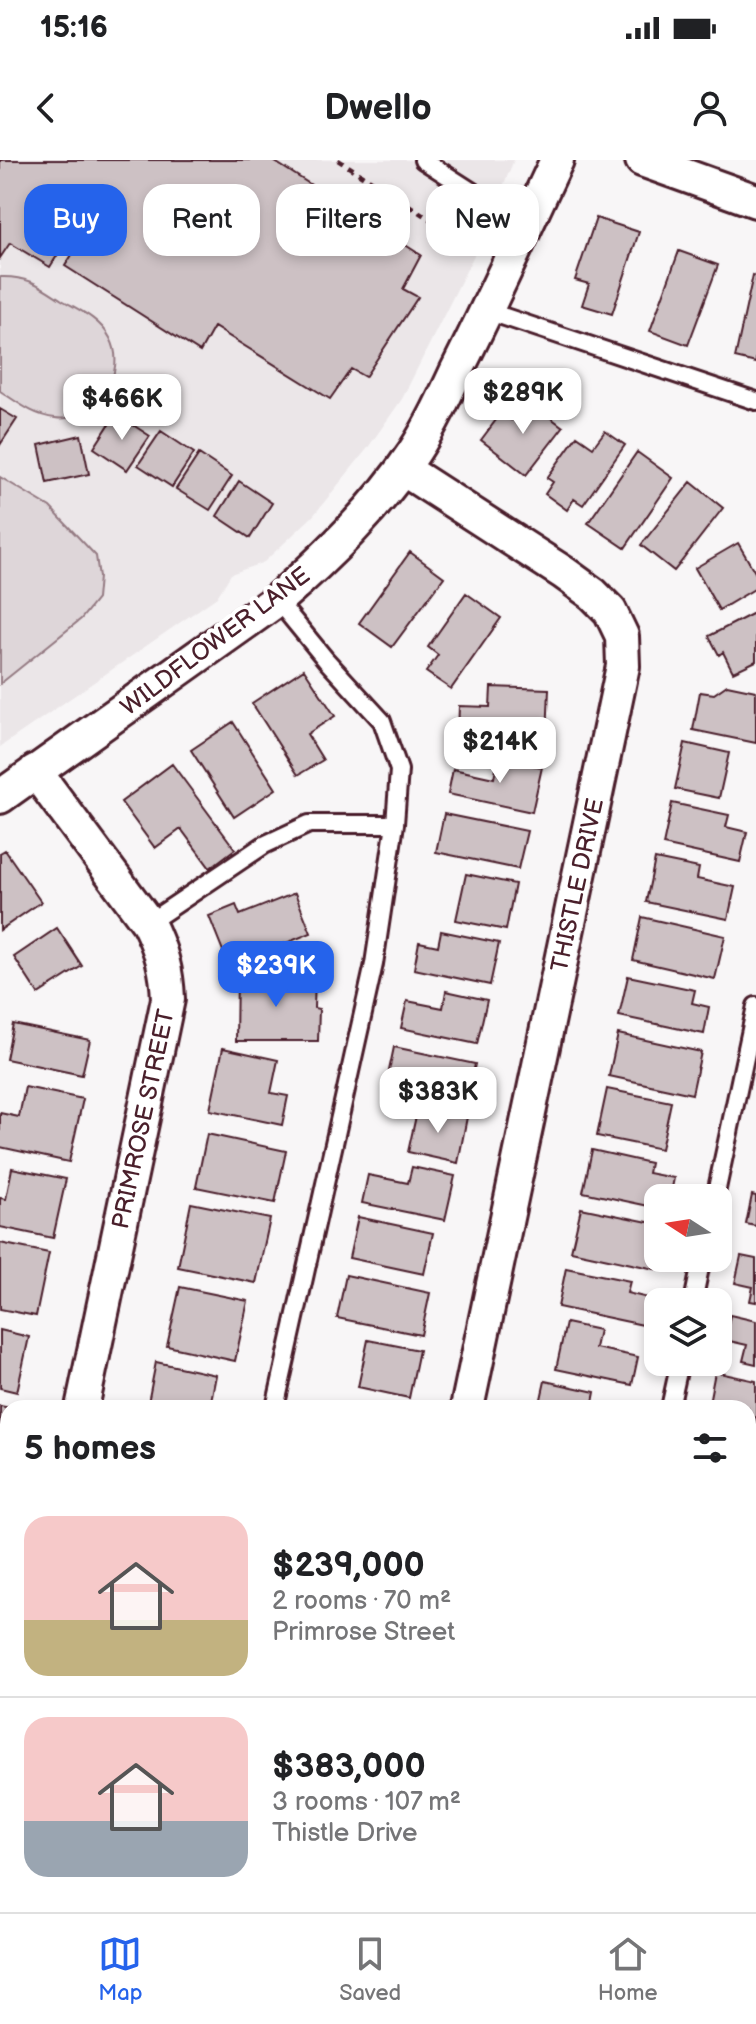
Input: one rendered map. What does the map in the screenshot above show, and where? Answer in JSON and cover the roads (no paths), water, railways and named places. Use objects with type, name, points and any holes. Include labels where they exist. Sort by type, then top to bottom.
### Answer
[{"type":"street","name":"WILDFLOWER LANE","points":[[539,198],[557,160]]},
{"type":"street","points":[[642,160],[756,201]]},
{"type":"street","name":"WILDFLOWER LANE","points":[[0,797],[277,600],[342,540],[403,469],[433,418],[512,256]]},
{"type":"street","name":"THISTLE DRIVE","points":[[403,469],[574,580],[610,611],[622,636],[623,666],[469,1400]]},
{"type":"street","name":"PRIMROSE STREET","points":[[35,771],[148,923],[160,948],[167,974],[168,999],[84,1400]]},
{"type":"lane","points":[[423,160],[460,184]]},
{"type":"lane","points":[[487,311],[756,401]]},
{"type":"lane","points":[[277,600],[382,721],[399,770],[395,824],[374,964],[277,1400]]},
{"type":"lane","points":[[148,923],[264,845],[309,824],[395,824]]},
{"type":"lane","points":[[718,1184],[756,1006]]},
{"type":"lane","points":[[672,1400],[677,1376]]}]
